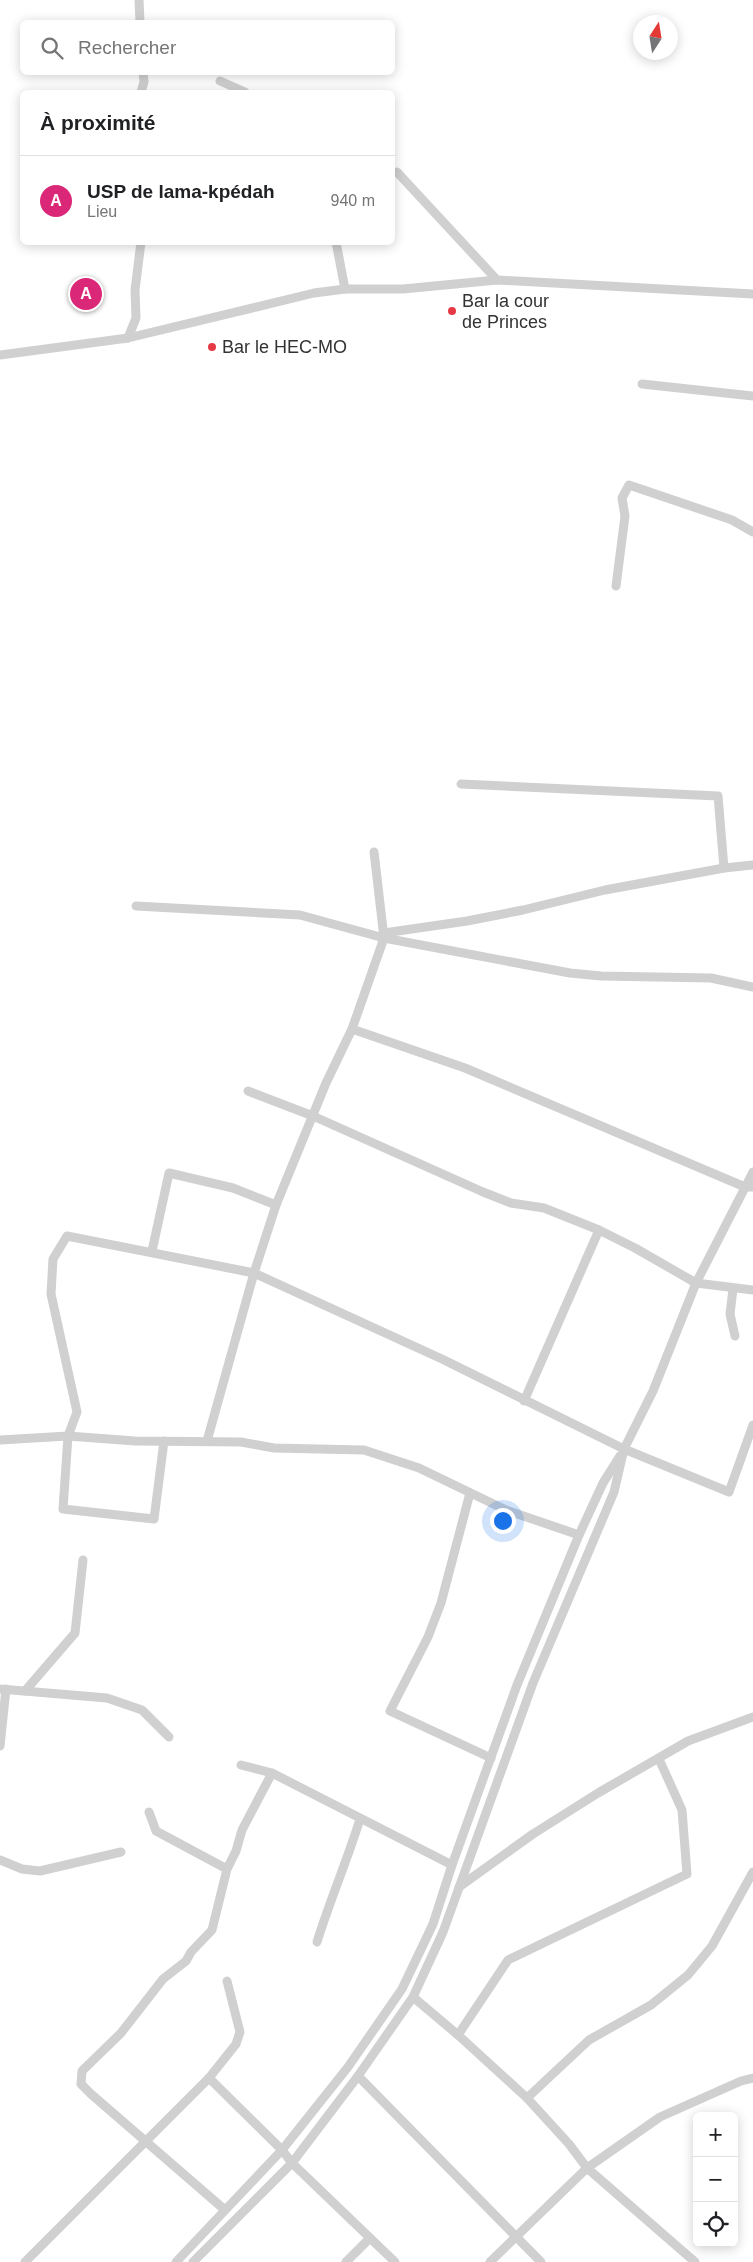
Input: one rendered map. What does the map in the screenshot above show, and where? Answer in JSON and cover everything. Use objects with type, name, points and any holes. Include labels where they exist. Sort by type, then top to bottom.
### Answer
[{"type":"street","points":[[139,0],[140,20]]},
{"type":"street","points":[[142,90],[143,75]]},
{"type":"street","points":[[220,81],[240,90]]},
{"type":"street","points":[[397,172],[497,280]]},
{"type":"street","points":[[128,338],[136,318],[135,290],[141,245]]},
{"type":"street","points":[[337,245],[345,289]]},
{"type":"street","points":[[0,355],[128,338],[314,293],[345,289],[403,289],[497,280],[753,294]]},
{"type":"street","points":[[642,384],[753,396]]},
{"type":"street","points":[[616,586],[624,526],[622,498],[629,485],[732,520],[753,532]]},
{"type":"street","points":[[461,784],[718,796],[724,868]]},
{"type":"street","points":[[207,1441],[254,1273],[276,1205],[352,1029],[384,936],[374,852]]},
{"type":"street","points":[[384,936],[514,912],[604,890],[724,868],[753,865]]},
{"type":"street","points":[[136,906],[300,916],[384,936],[570,973],[712,978],[753,987]]},
{"type":"street","points":[[352,1029],[465,1068],[749,1187]]},
{"type":"street","points":[[248,1091],[313,1116],[483,1192],[512,1202],[544,1208],[599,1230],[696,1283],[753,1290]]},
{"type":"street","points":[[176,2262],[282,2150],[348,2067],[402,1989],[433,1924],[452,1865],[517,1685],[579,1535],[603,1483],[624,1449],[653,1391],[696,1283],[749,1187],[753,1172]]},
{"type":"street","points":[[152,1251],[170,1173],[233,1188],[276,1205]]},
{"type":"street","points":[[524,1401],[599,1230]]},
{"type":"street","points":[[164,1441],[154,1519],[63,1510],[68,1436],[77,1412],[51,1294],[53,1259],[67,1236],[152,1251],[254,1273],[442,1359],[624,1449],[729,1492],[753,1425]]},
{"type":"street","points":[[733,1289],[730,1314],[735,1336]]},
{"type":"street","points":[[0,1440],[68,1436],[164,1441],[241,1442],[274,1448],[364,1450],[419,1468],[515,1513],[579,1535]]},
{"type":"street","points":[[193,2262],[292,2164],[358,2076],[413,1997],[443,1932],[533,1683],[614,1492],[624,1449]]},
{"type":"street","points":[[470,1493],[441,1603],[428,1637],[390,1712],[491,1758]]},
{"type":"street","points":[[25,1691],[76,1633],[83,1560]]},
{"type":"street","points":[[0,1746],[3,1689],[107,1698],[142,1710],[169,1737]]},
{"type":"street","points":[[460,1887],[549,1824],[598,1793],[688,1741],[753,1717]]},
{"type":"street","points":[[458,2035],[508,1960],[687,1874],[682,1810],[658,1759]]},
{"type":"street","points":[[241,1765],[272,1774],[452,1865]]},
{"type":"street","points":[[224,2210],[82,2084],[82,2072],[121,2032],[163,1979],[186,1962],[191,1952],[212,1930],[227,1869],[236,1851],[242,1830],[272,1774]]},
{"type":"street","points":[[149,1812],[156,1831],[227,1869]]},
{"type":"street","points":[[316,1942],[333,1890],[345,1866],[360,1819]]},
{"type":"street","points":[[0,1860],[22,1869],[40,1871],[120,1852]]},
{"type":"street","points":[[527,2098],[588,2040],[651,2005],[688,1975],[712,1946],[753,1872]]},
{"type":"street","points":[[25,2262],[209,2078],[236,2044],[240,2032],[227,1981]]},
{"type":"street","points":[[413,1997],[527,2098],[569,2144],[587,2168],[695,2262]]},
{"type":"street","points":[[358,2076],[542,2262]]},
{"type":"street","points":[[209,2078],[282,2150],[292,2164],[395,2262]]},
{"type":"street","points":[[490,2262],[587,2168],[660,2117],[741,2081],[753,2078]]},
{"type":"street","points":[[346,2262],[370,2238]]},
{"type":"place","name":"USP de lama-kpédah","points":[[86,294]]},
{"type":"place","name":"Bar la cour de Princes","points":[[452,311]]},
{"type":"place","name":"Bar le HEC-MO","points":[[212,347]]}]
